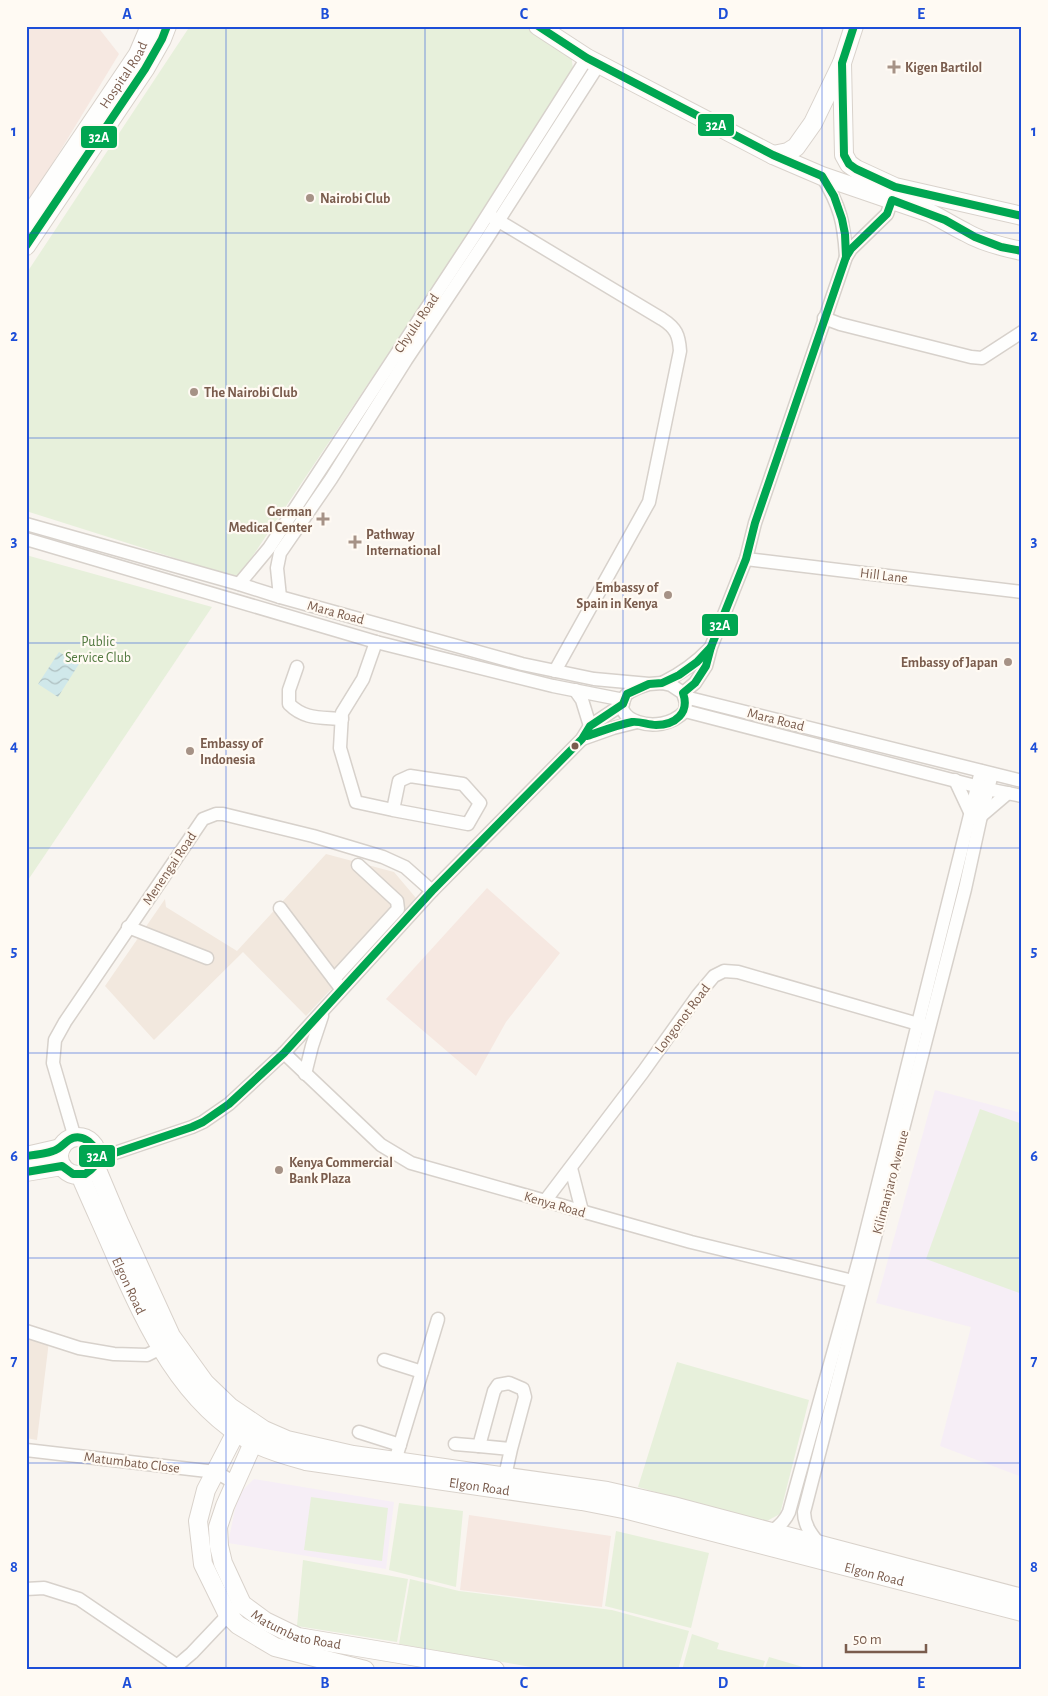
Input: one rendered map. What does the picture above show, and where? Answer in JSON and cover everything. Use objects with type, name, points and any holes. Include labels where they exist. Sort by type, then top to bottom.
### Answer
[{"type":"street","name":"Hospital Road","points":[[26,220],[138,54],[150,26]]},
{"type":"street","name":"Hospital Road","points":[[26,246],[146,69],[167,26]]},
{"type":"street","points":[[538,26],[593,61],[773,155],[822,176],[894,193],[1022,216]]},
{"type":"street","points":[[773,155],[788,152],[800,142],[813,123],[842,63],[854,26]]},
{"type":"street","name":"Chyulu Road","points":[[280,597],[277,568],[280,553],[331,479],[593,61]]},
{"type":"street","points":[[842,63],[844,155],[848,164],[894,193],[975,237],[1001,247],[1022,251]]},
{"type":"street","points":[[822,176],[834,196],[840,213],[845,234],[846,257]]},
{"type":"street","points":[[711,647],[697,662],[680,675],[627,694],[622,707],[626,715],[643,724],[656,725],[670,722],[685,711],[684,695],[695,683],[706,666],[711,647],[746,559],[756,523],[846,257],[851,249],[886,214],[894,193]]},
{"type":"street","points":[[493,218],[670,324],[679,338],[680,352],[649,502],[556,671]]},
{"type":"street","name":"Chyulu Road","points":[[239,584],[269,548],[493,218]]},
{"type":"street","points":[[824,318],[840,324],[971,357],[982,358],[1022,332]]},
{"type":"street","name":"Mara Road","points":[[26,524],[522,664],[594,679],[671,685],[684,695],[1022,781]]},
{"type":"street","name":"Mara Road","points":[[26,538],[376,642],[623,702]]},
{"type":"street","name":"Hill Lane","points":[[746,559],[1022,592]]},
{"type":"street","points":[[376,642],[363,679],[342,713],[340,748],[356,802],[393,810],[468,824],[480,803],[463,784],[410,776],[399,781],[393,810]]},
{"type":"street","points":[[296,667],[289,690],[289,704],[297,712],[310,717],[342,718]]},
{"type":"street","points":[[575,690],[582,700],[590,726]]},
{"type":"street","points":[[68,1143],[60,1160],[62,1166],[71,1174],[80,1176],[88,1173],[96,1162],[203,1122],[229,1104],[284,1053],[432,891],[582,739],[590,726],[623,702]]},
{"type":"street","name":"Mara Road","points":[[685,711],[982,788],[1022,796]]},
{"type":"street","points":[[582,739],[637,722]]},
{"type":"street","points":[[865,757],[868,742]]},
{"type":"street","name":"Kilimanjaro Avenue","points":[[819,1544],[807,1527],[804,1512],[858,1282],[924,1026],[966,889],[975,814],[987,772]]},
{"type":"street","points":[[955,780],[975,814],[1008,793]]},
{"type":"street","name":"Menengai Road","points":[[68,1143],[53,1063],[55,1040],[64,1022],[203,819],[216,814],[223,814],[313,836],[383,857],[405,867],[432,891]]},
{"type":"street","points":[[334,979],[398,909],[397,901],[358,865]]},
{"type":"street","points":[[280,908],[342,990]]},
{"type":"street","points":[[128,927],[207,958]]},
{"type":"street","name":"Longonot Road","points":[[545,1201],[698,995],[714,976],[724,971],[738,972],[924,1026]]},
{"type":"street","points":[[305,1074],[323,1011]]},
{"type":"street","name":"Kenya Road","points":[[284,1053],[381,1145],[411,1163],[690,1242],[858,1282]]},
{"type":"street","points":[[26,1156],[86,1139],[95,1148],[96,1162]]},
{"type":"street","name":"Elgon Road","points":[[96,1162],[160,1315],[171,1336],[204,1383],[230,1407],[264,1430],[287,1440],[353,1455],[398,1453],[505,1476],[607,1491],[819,1544],[1022,1598]]},
{"type":"street","points":[[26,1172],[62,1166]]},
{"type":"street","points":[[571,1168],[582,1212]]},
{"type":"street","name":"Elgon Road","points":[[80,1176],[126,1280],[149,1327],[172,1367],[193,1394],[217,1418],[253,1442],[280,1454],[306,1461],[582,1501],[628,1510],[1022,1612]]},
{"type":"street","name":"Kilimanjaro Avenue","points":[[771,1532],[781,1525],[789,1512],[858,1282]]},
{"type":"street","points":[[359,1432],[398,1453],[438,1319]]},
{"type":"street","points":[[26,1331],[79,1348],[114,1354],[147,1355],[161,1348]]},
{"type":"street","points":[[384,1360],[422,1372]]},
{"type":"street","points":[[479,1446],[494,1391],[498,1385],[509,1383],[522,1389],[525,1397],[505,1476]]},
{"type":"street","name":"Matumbato Road","points":[[236,1432],[206,1490],[198,1521],[203,1564],[228,1615],[238,1624],[275,1646],[365,1670]]},
{"type":"street","name":"Matumbato Road","points":[[253,1442],[225,1506],[218,1527],[219,1546],[223,1563],[242,1604],[265,1622],[298,1637],[369,1648],[471,1668],[495,1670]]},
{"type":"street","points":[[455,1444],[511,1449]]},
{"type":"street","name":"Matumbato Close","points":[[26,1450],[216,1472],[235,1483]]},
{"type":"street","points":[[26,1589],[44,1588],[79,1599],[174,1667],[192,1653],[228,1615],[242,1604]]},
{"type":"street","points":[[331,1661],[333,1642]]},
{"type":"street","points":[[365,1670],[369,1648]]},
{"type":"shaded area","points":[[26,26],[97,26],[119,54],[31,199],[26,196]]},
{"type":"shaded area","points":[[326,854],[394,872],[416,898],[306,1016],[243,952],[154,1040],[105,986],[165,899],[166,907],[237,951]]},
{"type":"shaded area","points":[[487,888],[560,953],[506,1022],[476,1076],[386,999]]},
{"type":"shaded area","points":[[935,1090],[1022,1113],[1022,1477],[940,1446],[971,1327],[876,1303]]},
{"type":"shaded area","points":[[26,1336],[49,1341],[37,1440],[26,1438]]},
{"type":"shaded area","points":[[254,1479],[394,1502],[386,1569],[228,1543],[238,1495]]},
{"type":"shaded area","points":[[469,1515],[611,1536],[602,1607],[460,1590]]},
{"type":"green space","name":"The Nairobi Club","points":[[190,26],[524,26],[571,54],[574,76],[238,578],[26,511],[26,274]]},
{"type":"green space","name":"Public Service Club","points":[[26,555],[212,607],[26,883]]},
{"type":"green space","points":[[980,1109],[1022,1124],[1022,1294],[926,1259]]},
{"type":"green space","points":[[677,1362],[809,1400],[780,1514],[763,1523],[638,1487]]},
{"type":"green space","points":[[311,1497],[388,1508],[382,1561],[304,1550]]},
{"type":"green space","points":[[399,1503],[463,1511],[456,1587],[389,1570]]},
{"type":"green space","points":[[616,1531],[709,1553],[691,1628],[605,1606]]},
{"type":"green space","points":[[303,1560],[408,1579],[397,1642],[297,1626]]},
{"type":"green space","points":[[410,1579],[459,1591],[612,1610],[689,1631],[678,1670],[548,1670],[399,1644]]},
{"type":"green space","points":[[692,1634],[719,1643],[717,1649],[765,1661],[762,1670],[682,1670]]},
{"type":"green space","points":[[769,1657],[813,1670],[764,1670]]},
{"type":"water","points":[[59,652],[79,664],[58,697],[38,684]]},
{"type":"transit line","name":"32A","points":[[26,246],[145,69],[167,26]]},
{"type":"transit line","name":"32A","points":[[538,26],[587,58],[773,155],[822,176],[834,196],[842,219],[846,257]]},
{"type":"transit line","name":"32A","points":[[854,26],[842,63],[844,155],[849,164],[895,187],[1022,216]]},
{"type":"transit line","name":"32A","points":[[587,736],[632,722],[653,725],[669,723],[683,712],[685,700],[683,693],[695,683],[706,666],[711,647],[746,559],[755,523],[846,257],[851,249],[887,214],[892,200],[945,220],[975,237],[1001,247],[1022,251]]},
{"type":"transit line","name":"32A","points":[[97,1159],[192,1127],[203,1122],[229,1104],[284,1053],[432,891],[582,739],[590,726],[623,704],[627,694],[649,684],[662,683],[679,675],[697,662],[711,647]]},
{"type":"transit line","name":"32A","points":[[26,1156],[53,1151],[69,1140],[79,1137],[89,1141],[97,1155],[94,1167],[85,1174],[73,1174],[62,1166],[26,1172]]},
{"type":"place","name":"Kigen Bartilol","points":[[894,67]]},
{"type":"place","name":"Nairobi Club","points":[[310,198]]},
{"type":"place","name":"The Nairobi Club","points":[[194,392]]},
{"type":"place","name":"German Medical Center","points":[[323,519]]},
{"type":"place","name":"Pathway International","points":[[355,542]]},
{"type":"place","name":"Embassy of Spain in Kenya","points":[[668,595]]},
{"type":"place","name":"Embassy of Japan","points":[[1008,662]]},
{"type":"place","name":"Embassy of Indonesia","points":[[190,751]]},
{"type":"place","name":"Kenya Commercial Bank Plaza","points":[[279,1170]]}]
